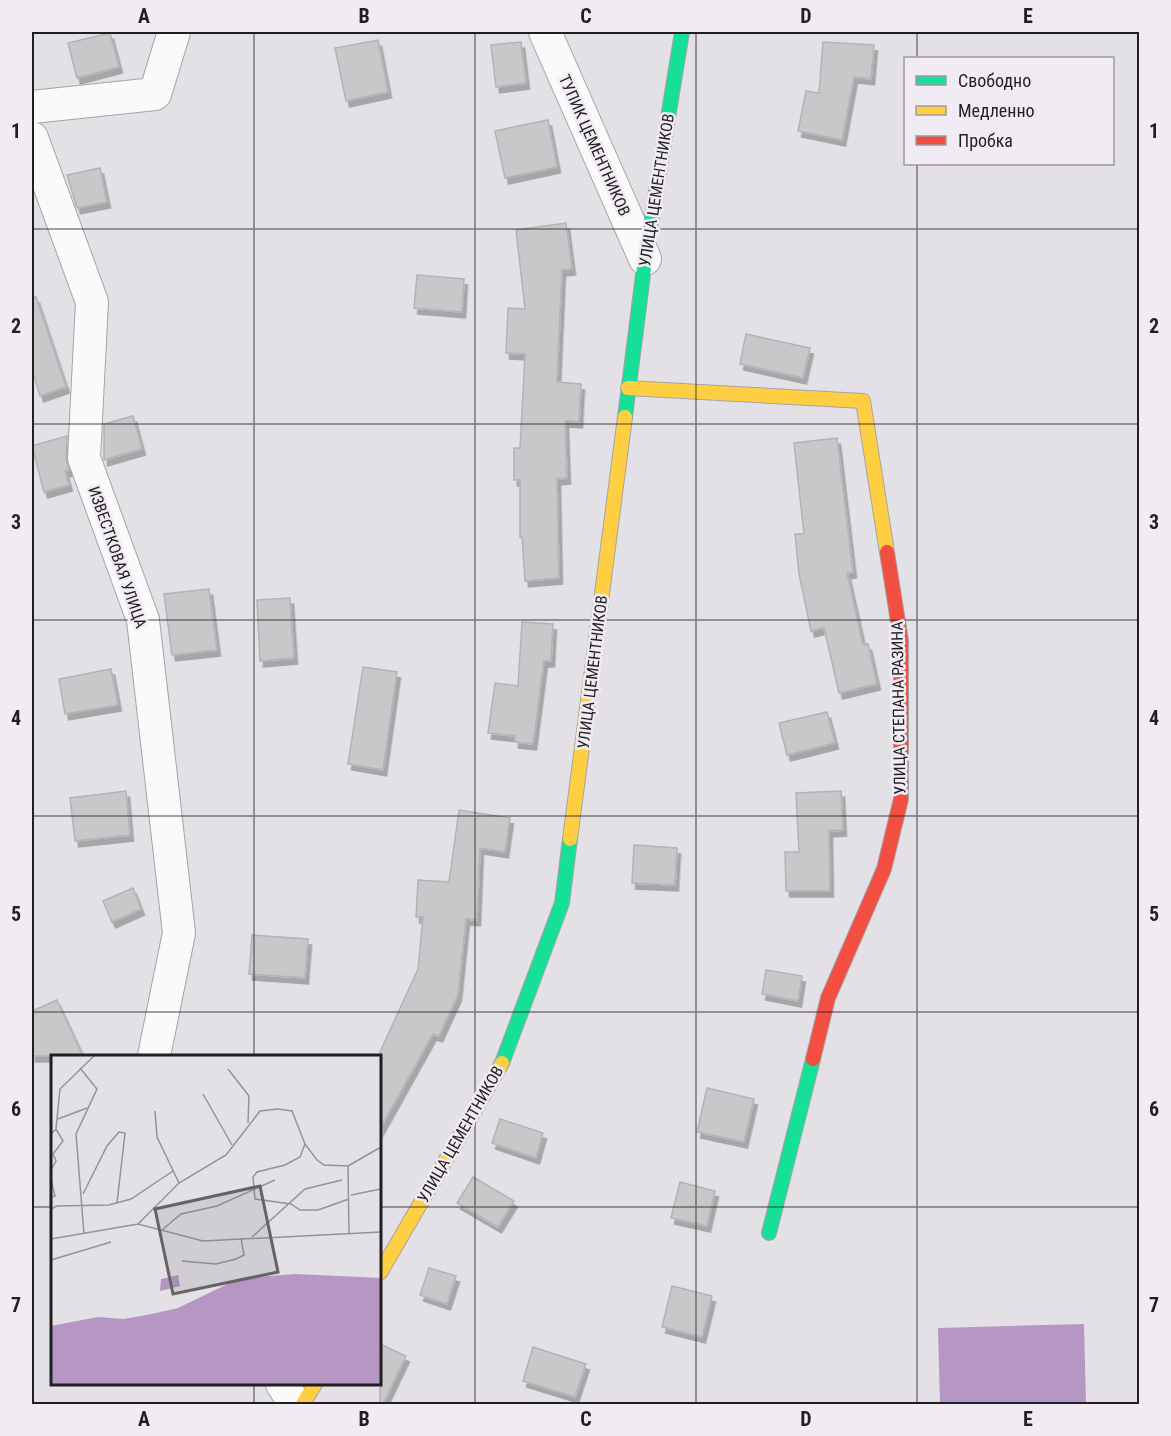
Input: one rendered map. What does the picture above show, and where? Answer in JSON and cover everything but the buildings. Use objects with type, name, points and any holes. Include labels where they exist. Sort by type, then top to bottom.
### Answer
[{"type":"street","points":[[32,107],[155,94],[174,32]]},
{"type":"street","name":"ТУПИК ЦЕМЕНТНИКОВ","points":[[545,32],[645,259]]},
{"type":"street","name":"УЛИЦА ЦЕМЕНТНИКОВ","points":[[381,1271],[506,1055],[562,903],[645,259],[682,32]]},
{"type":"street","name":"ИЗВЕСТКОВАЯ УЛИЦА","points":[[32,138],[92,302],[84,458],[143,620],[179,933],[154,1055]]},
{"type":"street","name":"УЛИЦА СТЕПАНА РАЗИНА","points":[[628,388],[863,401],[884,519],[901,641],[901,799],[884,869],[828,998],[769,1233]]},
{"type":"street","points":[[283,1385],[295,1404]]},
{"type":"street","points":[[303,1404],[314,1385]]},
{"type":"shaded area","points":[[1084,1324],[1086,1404],[940,1404],[938,1328]]},
{"type":"traffic: fast","points":[[625,417],[645,259],[682,32]]},
{"type":"traffic: fast","points":[[502,1063],[562,903],[570,839]]},
{"type":"traffic: fast","points":[[769,1233],[813,1059]]},
{"type":"traffic: slow","points":[[628,388],[863,401],[887,552]]},
{"type":"traffic: slow","points":[[570,839],[625,417]]},
{"type":"traffic: slow","points":[[381,1271],[502,1063]]},
{"type":"traffic: slow","points":[[303,1404],[314,1385]]},
{"type":"traffic: jam","points":[[813,1059],[828,998],[884,869],[901,799],[901,641],[887,552]]}]
